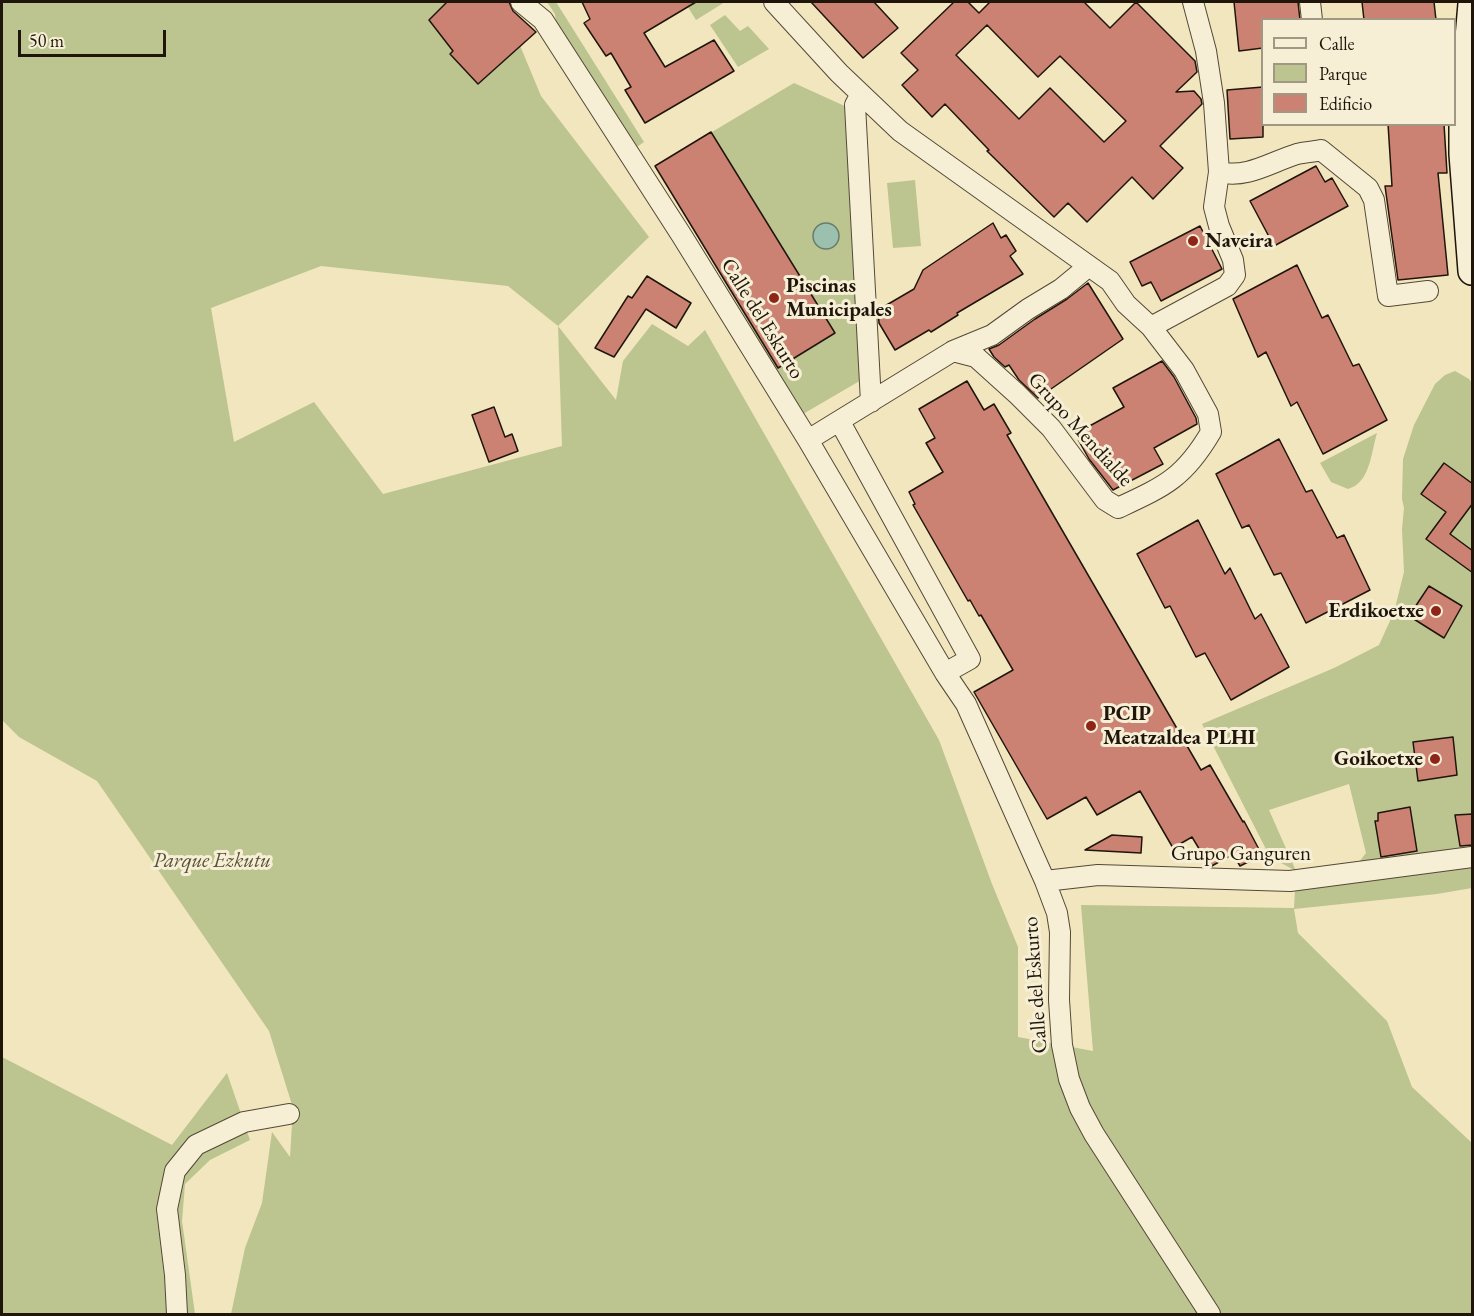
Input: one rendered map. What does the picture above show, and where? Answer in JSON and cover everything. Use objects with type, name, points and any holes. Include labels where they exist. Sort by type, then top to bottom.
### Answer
[{"type":"street","name":"Calle del Eskurto","points":[[521,2],[543,20],[682,236],[808,440],[945,673],[966,704],[1045,880],[1057,913],[1060,932],[1059,1000],[1062,1045],[1069,1079],[1080,1108],[1094,1134],[1210,1314]]},
{"type":"street","name":"Grupo Mendialde","points":[[774,2],[861,94],[900,131],[1110,281],[1133,312],[1151,327],[1184,370],[1208,414],[1211,432],[1197,456],[1175,479],[1118,508],[1105,500],[1051,428],[984,364],[976,357],[953,351]]},
{"type":"street","points":[[1151,327],[1227,286],[1233,280],[1236,269],[1214,207],[1219,172],[1214,103],[1206,51],[1193,2]]},
{"type":"street","points":[[1310,2],[1312,18]]},
{"type":"street","points":[[1473,4],[1463,106],[1464,175],[1473,271]]},
{"type":"street","points":[[861,94],[855,105],[871,402]]},
{"type":"street","points":[[1219,172],[1243,173],[1298,154],[1321,150],[1368,188],[1382,211],[1388,296],[1428,291]]},
{"type":"street","points":[[808,440],[953,351],[992,335],[1060,289],[1089,266]]},
{"type":"street","points":[[984,364],[985,348],[992,335]]},
{"type":"street","points":[[840,422],[970,659],[945,673]]},
{"type":"street","name":"Grupo Ganguren","points":[[1045,880],[1098,875],[1290,882],[1473,857]]},
{"type":"street","points":[[177,1314],[167,1209],[175,1171],[196,1145],[244,1122],[289,1114]]},
{"type":"green space","name":"Parque Ezkutu","points":[[2,2],[492,2],[509,19],[541,96],[649,237],[558,326],[616,400],[623,361],[652,324],[688,346],[705,330],[939,740],[992,884],[1018,947],[1018,1037],[1093,1051],[1081,905],[1294,908],[1296,871],[1270,857],[1202,724],[1334,668],[1379,645],[1394,612],[1404,572],[1403,459],[1414,425],[1435,384],[1445,375],[1455,371],[1472,383],[1472,888],[1437,894],[1294,909],[1298,933],[1387,1021],[1412,1087],[1472,1143],[1472,1314],[231,1314],[245,1248],[262,1203],[272,1132],[290,1157],[293,1108],[269,1031],[97,781],[19,737],[2,720]],"holes":[[[321,266],[508,286],[558,326],[562,446],[383,494],[314,402],[234,442],[211,308]],[[1349,784],[1366,853],[1359,862],[1296,871],[1269,810]]]},
{"type":"green space","points":[[547,2],[556,2],[644,142],[637,147],[556,23],[555,14]]},
{"type":"green space","points":[[689,2],[725,2],[696,20],[688,7],[691,5]]},
{"type":"green space","points":[[725,15],[740,31],[748,26],[769,49],[738,67],[710,25]]},
{"type":"green space","points":[[794,83],[849,108],[863,379],[803,414],[655,166]]},
{"type":"green space","points":[[915,180],[921,246],[893,248],[887,183]]},
{"type":"green space","points":[[1377,433],[1368,466],[1361,481],[1348,489],[1331,482],[1320,463]]},
{"type":"green space","points":[[2,1057],[172,1145],[227,1073],[250,1140],[210,1160],[185,1184],[182,1221],[195,1314],[2,1314]]},
{"type":"shaded area","points":[[826,223],[835,227],[839,236],[835,245],[826,249],[817,245],[813,236],[817,227]]},
{"type":"building","points":[[447,2],[509,2],[513,11],[536,32],[478,84],[450,54],[453,51],[429,20]]},
{"type":"building","points":[[582,2],[696,2],[644,33],[665,67],[714,40],[734,71],[645,123],[625,90],[631,87],[611,53],[606,56],[584,23],[590,19]]},
{"type":"building","points":[[811,2],[874,2],[898,28],[863,58]]},
{"type":"building","points":[[954,2],[968,2],[979,13],[990,2],[1084,2],[1110,28],[1136,2],[1195,61],[1197,72],[1176,92],[1194,91],[1202,104],[1160,146],[1183,168],[1153,199],[1132,177],[1087,222],[1068,203],[1054,217],[987,151],[989,150],[945,104],[932,117],[902,85],[918,70],[901,53]],"holes":[[[987,25],[1038,77],[1060,56],[1126,121],[1104,142],[1050,88],[1019,119],[956,55]]]},
{"type":"building","points":[[1234,2],[1298,2],[1300,18],[1261,18],[1261,48],[1239,51]]},
{"type":"building","points":[[1362,2],[1434,2],[1436,18],[1364,18]]},
{"type":"building","points":[[1261,87],[1263,137],[1230,139],[1227,90]]},
{"type":"building","points":[[1388,126],[1444,126],[1447,173],[1438,173],[1448,275],[1398,280],[1385,186],[1392,186]]},
{"type":"building","points":[[711,132],[835,333],[778,368],[655,166]]},
{"type":"building","points":[[1316,166],[1325,182],[1332,178],[1348,206],[1274,246],[1250,201]]},
{"type":"building","points":[[993,223],[1001,238],[1006,235],[1016,251],[1010,256],[1023,274],[957,313],[958,315],[931,332],[929,330],[895,350],[879,323],[878,310],[914,289],[923,270]]},
{"type":"building","points":[[1200,226],[1222,269],[1161,301],[1151,282],[1142,286],[1130,262]]},
{"type":"building","points":[[1297,265],[1322,318],[1328,315],[1353,366],[1359,364],[1387,420],[1323,454],[1297,402],[1291,406],[1266,352],[1258,357],[1233,299]]},
{"type":"building","points":[[647,276],[691,303],[676,328],[646,309],[614,357],[595,348],[628,296],[632,298]]},
{"type":"building","points":[[1088,283],[1123,339],[1038,398],[1019,380],[1009,365],[1005,367],[989,349],[999,345]]},
{"type":"building","points":[[1162,361],[1174,377],[1197,424],[1154,448],[1163,464],[1113,490],[1089,459],[1075,434],[1124,407],[1113,388]]},
{"type":"building","points":[[967,381],[984,410],[994,404],[1011,433],[1007,435],[1201,770],[1210,765],[1262,855],[1240,866],[1233,854],[1210,867],[1192,837],[1173,848],[1140,791],[1097,815],[1086,797],[1047,819],[974,692],[1013,670],[981,615],[979,616],[970,600],[968,601],[913,505],[915,504],[909,492],[943,472],[926,443],[935,438],[919,409]]},
{"type":"building","points":[[494,407],[505,437],[512,434],[518,451],[489,462],[472,415]]},
{"type":"building","points":[[1279,439],[1306,492],[1312,490],[1337,538],[1344,535],[1370,590],[1306,623],[1281,573],[1274,575],[1249,525],[1242,528],[1216,474]]},
{"type":"building","points":[[1444,463],[1473,484],[1473,503],[1450,534],[1473,551],[1473,573],[1426,539],[1446,512],[1421,494]]},
{"type":"building","points":[[1198,520],[1225,574],[1230,568],[1255,619],[1261,614],[1289,667],[1231,700],[1205,653],[1196,657],[1170,606],[1165,608],[1137,554]]},
{"type":"building","name":"Erdikoetxe","points":[[1429,586],[1462,606],[1444,638],[1409,616]]},
{"type":"building","name":"Goikoetxe","points":[[1453,737],[1457,775],[1418,781],[1413,742]]},
{"type":"building","points":[[1410,807],[1417,851],[1381,857],[1375,821],[1378,821],[1378,813]]},
{"type":"building","points":[[1473,814],[1473,845],[1460,846],[1455,815]]},
{"type":"building","points":[[1112,835],[1142,837],[1141,853],[1085,850]]},
{"type":"place","name":"Naveira","points":[[1193,241]]},
{"type":"place","name":"Piscinas Municipales","points":[[774,298]]},
{"type":"place","name":"Erdikoetxe","points":[[1436,611]]},
{"type":"place","name":"PCIP Meatzaldea PLHI","points":[[1091,726]]},
{"type":"place","name":"Goikoetxe","points":[[1435,759]]}]
